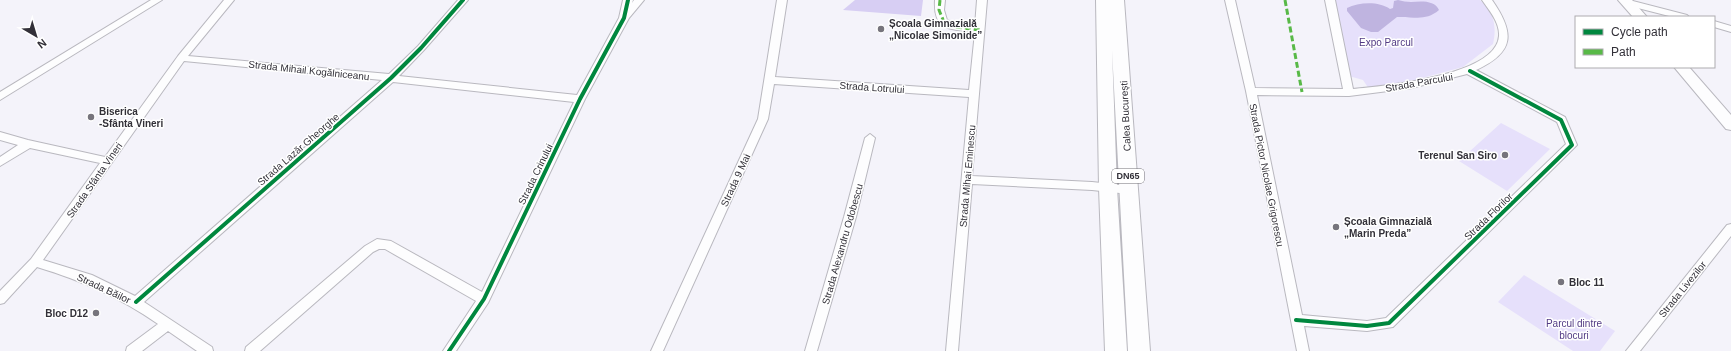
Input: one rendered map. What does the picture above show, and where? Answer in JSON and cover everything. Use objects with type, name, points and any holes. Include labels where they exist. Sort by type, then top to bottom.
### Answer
[{"type":"main road","name":"Calea București","points":[[1102,0],[1108,188],[1116,351]]},
{"type":"main road","name":"Calea București","points":[[1117,0],[1139,351]]},
{"type":"street","points":[[0,97],[157,0]]},
{"type":"street","name":"Strada Sfânta Vineri","points":[[0,299],[35,262],[181,58],[229,0]]},
{"type":"street","name":"Strada Lazăr Gheorghe","points":[[136,302],[391,78],[463,0]]},
{"type":"street","name":"Strada Crinului","points":[[449,351],[484,298],[580,99],[624,18],[628,0]]},
{"type":"street","points":[[624,18],[639,0]]},
{"type":"street","name":"Strada 9 Mai","points":[[657,351],[763,119],[782,0]]},
{"type":"street","points":[[940,0],[940,18],[942,23],[949,26],[980,30]]},
{"type":"street","name":"Strada Mihai Eminescu","points":[[952,351],[982,0]]},
{"type":"street","name":"Strada Pictor Nicolae Grigorescu","points":[[1230,0],[1251,91],[1303,351]]},
{"type":"street","points":[[1330,0],[1349,93]]},
{"type":"street","name":"Strada Parcului","points":[[1251,91],[1349,93],[1451,77],[1470,71],[1500,49],[1504,37],[1502,26],[1487,0]]},
{"type":"street","points":[[1627,1],[1639,16]]},
{"type":"street","points":[[1627,1],[1680,16]]},
{"type":"street","points":[[1715,24],[1731,29]]},
{"type":"street","name":"Strada Mihail Kogălniceanu","points":[[181,58],[391,78],[580,99]]},
{"type":"street","points":[[1682,68],[1731,125]]},
{"type":"street","name":"Strada Florilor","points":[[1296,320],[1367,326],[1389,323],[1572,145],[1561,120],[1470,71]]},
{"type":"street","name":"Strada Lotrului","points":[[769,80],[974,94]]},
{"type":"street","points":[[0,136],[28,144],[107,161]]},
{"type":"street","name":"Strada Alexandru Odobescu","points":[[811,351],[850,217],[870,138]]},
{"type":"street","points":[[0,162],[28,144]]},
{"type":"street","points":[[967,180],[1129,190]]},
{"type":"street","name":"Strada Livezilor","points":[[1632,351],[1731,228]]},
{"type":"street","points":[[250,351],[363,254],[377,244],[387,244],[484,298]]},
{"type":"street","name":"Strada Băilor","points":[[35,262],[64,270],[104,285],[136,302],[207,351]]},
{"type":"street","points":[[132,351],[167,324]]},
{"type":"green space","name":"Expo Parcul","points":[[1334,0],[1480,0],[1488,9],[1493,20],[1495,31],[1493,44],[1463,67],[1411,81],[1369,89],[1363,80],[1349,76]]},
{"type":"green space","name":"Terenul San Siro","points":[[1501,123],[1550,149],[1507,191],[1459,161]]},
{"type":"green space","name":"Parcul dintre blocuri","points":[[1524,275],[1615,331],[1600,351],[1573,351],[1498,302]]},
{"type":"shaded area","points":[[855,0],[923,0],[921,16],[843,10]]},
{"type":"shaded area","points":[[1398,0],[1409,2],[1427,2],[1434,4],[1439,10],[1429,16],[1419,18],[1397,17],[1378,32],[1371,32],[1361,28],[1347,11],[1347,8],[1357,4],[1369,3],[1385,6],[1390,9],[1393,8],[1394,1]]},
{"type":"marked path","points":[[940,0],[939,10],[941,18],[949,26],[980,30]]},
{"type":"marked path","points":[[1285,0],[1302,92]]},
{"type":"cycle path","points":[[136,302],[391,78],[421,48],[463,0]]},
{"type":"cycle path","points":[[449,351],[484,299],[580,99],[624,18],[628,0]]},
{"type":"cycle path","points":[[1296,320],[1367,326],[1389,323],[1572,145],[1561,120],[1470,71]]},
{"type":"place","name":"Școala Gimnazială „Nicolae Simonide”","points":[[881,29]]},
{"type":"place","name":"Biserica -Sfânta Vineri","points":[[91,117]]},
{"type":"place","name":"Terenul San Siro","points":[[1505,155]]},
{"type":"place","name":"Școala Gimnazială „Marin Preda”","points":[[1336,227]]},
{"type":"place","name":"Bloc 11","points":[[1561,282]]},
{"type":"place","name":"Bloc D12","points":[[96,313]]}]
